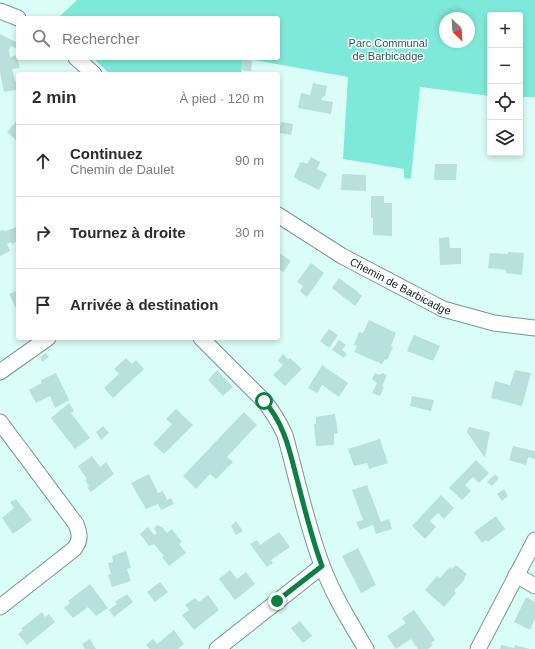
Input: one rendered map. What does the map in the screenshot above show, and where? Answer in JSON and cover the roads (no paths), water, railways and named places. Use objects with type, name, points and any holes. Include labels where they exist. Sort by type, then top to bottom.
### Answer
[{"type":"street","points":[[0,11],[16,17]]},
{"type":"street","points":[[78,60],[92,72]]},
{"type":"street","name":"Chemin de Barbicadge","points":[[280,217],[342,256],[444,309],[494,323],[535,328]]},
{"type":"street","points":[[0,372],[45,340]]},
{"type":"street","points":[[203,340],[264,401],[279,422],[285,435],[311,534],[322,566],[342,608],[366,649]]},
{"type":"street","points":[[0,422],[76,524],[80,538],[74,549],[0,607]]},
{"type":"street","points":[[478,649],[535,540]]},
{"type":"street","points":[[217,649],[322,566]]},
{"type":"street","points":[[516,575],[535,586]]},
{"type":"park label","name":"Parc Communal de Barbicadge","points":[[388,49]]}]
